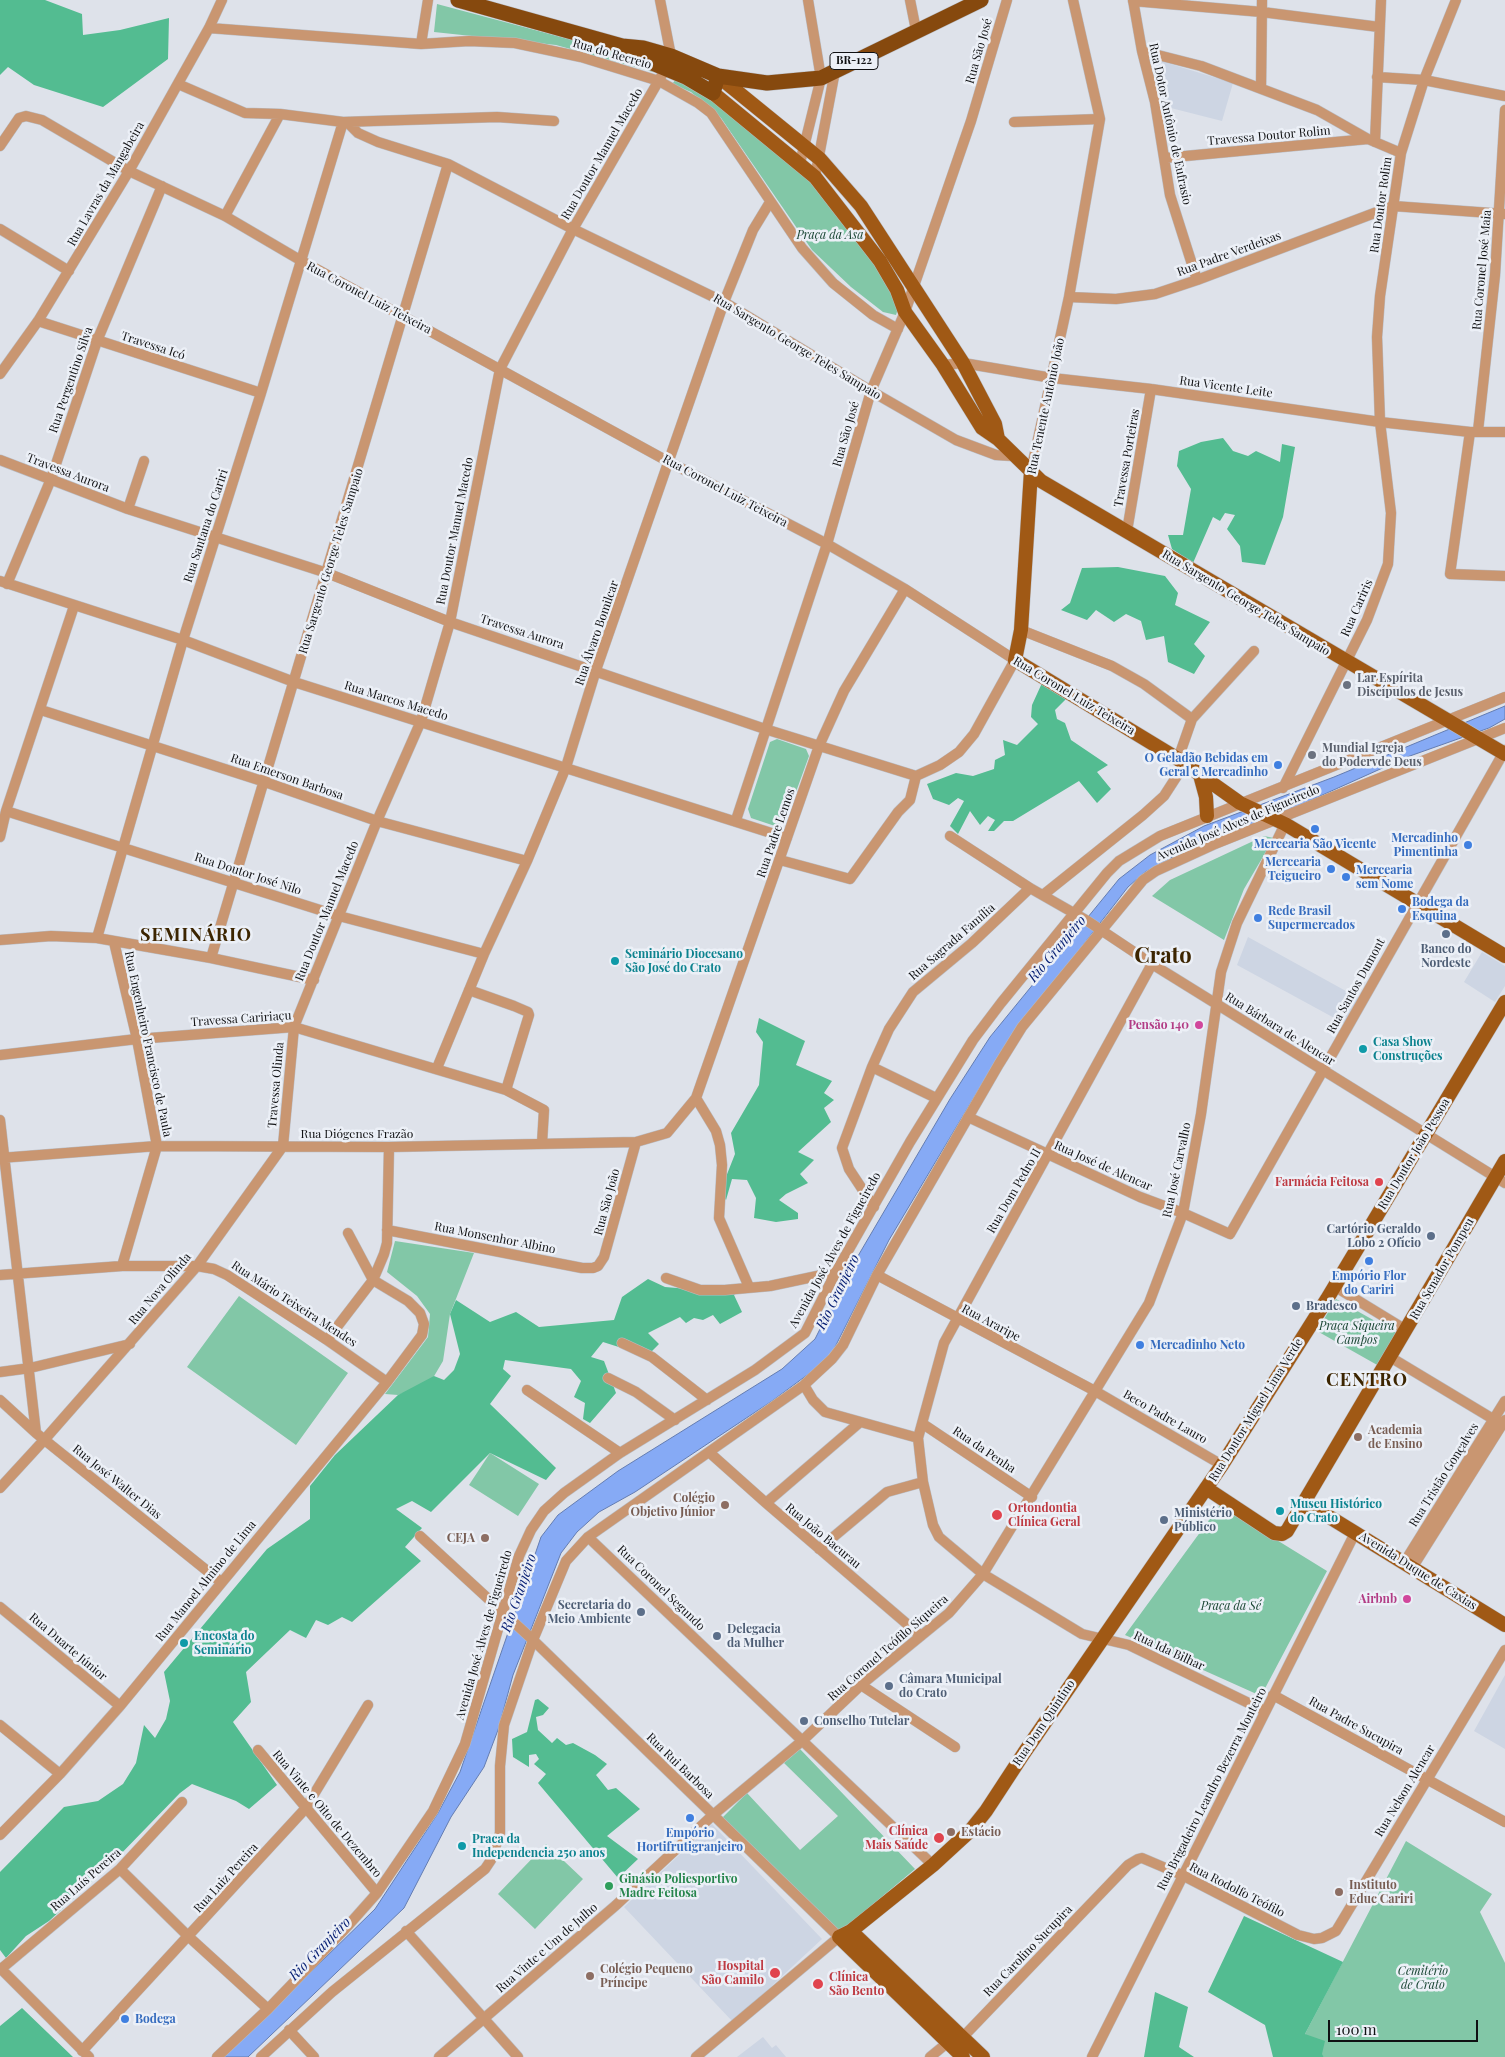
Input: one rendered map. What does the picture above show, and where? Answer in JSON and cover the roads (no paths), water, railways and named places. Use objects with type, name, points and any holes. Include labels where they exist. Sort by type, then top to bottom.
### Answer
[{"type":"highway","name":"BR-122","points":[[458,0],[622,46],[643,48],[666,69],[713,93]]},
{"type":"highway","name":"BR-122","points":[[666,69],[767,83],[821,78],[916,30],[981,0]]},
{"type":"highway","points":[[713,93],[718,76]]},
{"type":"main road","points":[[718,76],[820,159],[861,206],[962,363],[995,424],[998,439]]},
{"type":"main road","points":[[713,93],[815,177],[880,261],[897,290],[905,312],[943,365],[982,428],[998,439]]},
{"type":"main road","name":"Rua Sargento George Teles Sampaio","points":[[998,439],[1013,456],[1046,485],[1127,531],[1447,722],[1504,752]]},
{"type":"main road","name":"Rua Tenente Antônio João","points":[[1016,660],[1021,630],[1031,471]]},
{"type":"main road","name":"Rua Coronel Luiz Teixeira","points":[[1016,660],[1181,762],[1240,803],[1281,822],[1505,956]]},
{"type":"main road","points":[[1200,775],[1206,797],[1207,816]]},
{"type":"main road","name":"Rua Doutor João Pessoa","points":[[1306,1331],[1505,1002]]},
{"type":"main road","name":"Rua Senador Pompeu","points":[[1206,1488],[1274,1533],[1282,1534],[1288,1531],[1406,1330],[1500,1180],[1505,1162]]},
{"type":"main road","name":"Rua Doutor Miguel Lima Verde","points":[[1206,1488],[1306,1331]]},
{"type":"main road","name":"Rua Dom Quintino","points":[[845,1934],[933,1865],[978,1822],[1206,1488]]},
{"type":"main road","name":"Avenida Duque de Caxias","points":[[1305,1502],[1505,1625]]},
{"type":"main road","points":[[845,1934],[983,2057]]},
{"type":"main road","points":[[845,1934],[963,2057]]},
{"type":"street","name":"Rua Lavras da Mangabeira","points":[[0,374],[38,321],[129,171],[210,28],[222,0]]},
{"type":"street","points":[[421,44],[428,0]]},
{"type":"street","points":[[660,0],[666,69]]},
{"type":"street","points":[[800,163],[821,78],[808,0]]},
{"type":"street","points":[[910,0],[916,30]]},
{"type":"street","name":"Rua São José","points":[[736,820],[827,544],[871,391],[913,289],[971,121],[1007,0]]},
{"type":"street","name":"Rua Tenente Antônio João","points":[[1031,471],[1069,297],[1100,119],[1073,0]]},
{"type":"street","points":[[1133,0],[1262,12],[1379,27]]},
{"type":"street","name":"Rua Dotor Antônio de Eufrasio","points":[[1133,0],[1142,51],[1155,102],[1170,195],[1197,280]]},
{"type":"street","points":[[1262,0],[1262,89]]},
{"type":"street","points":[[1371,140],[1381,0]]},
{"type":"street","name":"Rua Doutor Rolim","points":[[1380,422],[1378,317],[1401,153],[1424,80],[1456,0]]},
{"type":"street","name":"Rua do Recreio","points":[[210,28],[421,44],[469,41],[514,43],[581,57],[666,69],[711,113],[802,248],[833,283],[873,316],[898,329]]},
{"type":"street","points":[[1142,51],[1201,66],[1317,110],[1371,140],[1401,153]]},
{"type":"street","name":"Rua Doutor Manuel Macedo","points":[[294,1027],[377,821],[421,721],[450,622],[500,369],[573,229],[666,69]]},
{"type":"street","points":[[815,177],[820,159],[835,71]]},
{"type":"street","points":[[1376,77],[1424,80],[1505,96]]},
{"type":"street","points":[[178,84],[245,113],[280,114],[345,122],[497,117],[554,121]]},
{"type":"street","name":"Rua Coronel José Maia","points":[[1505,110],[1500,276],[1450,572],[1453,575],[1505,576]]},
{"type":"street","points":[[225,216],[280,114]]},
{"type":"street","name":"Rua Coronel Luiz Teixeira","points":[[0,146],[15,122],[26,116],[42,120],[129,171],[225,216],[300,260],[669,462],[827,544],[905,589],[1016,660]]},
{"type":"street","points":[[1014,122],[1100,119]]},
{"type":"street","name":"Rua Sargento George Teles Sampaio","points":[[345,122],[358,134],[448,164],[573,229],[724,302],[871,391],[972,447],[996,455],[1013,456]]},
{"type":"street","name":"Rua Santana do Cariri","points":[[97,938],[154,747],[183,640],[261,393],[300,260],[345,122]]},
{"type":"street","name":"Travessa Doutor Rolim","points":[[1164,158],[1371,140]]},
{"type":"street","name":"Rua Sargento George Teles Sampaio","points":[[211,958],[235,883],[448,164]]},
{"type":"street","name":"Rua Pergentino Silva","points":[[4,582],[51,479],[97,341],[162,186]]},
{"type":"street","name":"Rua Álvaro Bomilcar","points":[[437,1068],[484,954],[527,861],[566,767],[596,670],[724,302],[753,230],[770,202]]},
{"type":"street","points":[[1393,206],[1503,214]]},
{"type":"street","name":"Rua Padre Verdeixas","points":[[1069,297],[1116,299],[1139,297],[1197,280],[1393,206]]},
{"type":"street","points":[[0,229],[68,271]]},
{"type":"street","name":"Travessa Icó","points":[[38,321],[261,393]]},
{"type":"street","points":[[0,354],[10,360]]},
{"type":"street","name":"Rua Vicente Leite","points":[[943,365],[962,363],[1052,378],[1151,389],[1380,422],[1474,432],[1505,432]]},
{"type":"street","name":"Travessa Porteiras","points":[[1127,531],[1151,389]]},
{"type":"street","name":"Rua Cariris","points":[[1283,788],[1367,620],[1388,564],[1392,538],[1391,497],[1380,422]]},
{"type":"street","name":"Travessa Aurora","points":[[0,460],[128,509],[327,573],[450,622],[596,670],[765,729],[916,776]]},
{"type":"street","points":[[128,509],[144,460]]},
{"type":"street","name":"Rua Marcos Macedo","points":[[4,582],[183,640],[294,682],[736,820],[787,838]]},
{"type":"street","name":"Rua Padre Lemos","points":[[696,1098],[819,746],[844,691],[905,589]]},
{"type":"street","points":[[0,837],[6,811],[74,606]]},
{"type":"street","points":[[1021,630],[1112,666],[1144,684],[1192,719]]},
{"type":"street","points":[[950,836],[1043,895],[1164,796],[1181,762],[1192,719],[1254,651]]},
{"type":"street","name":"Rua Tenente Antônio João","points":[[916,776],[940,765],[959,752],[974,734],[1016,660]]},
{"type":"street","name":"Avenida José Alves de Figueiredo","points":[[218,2057],[345,1930],[377,1893],[433,1811],[465,1744],[504,1613],[518,1556],[544,1511],[564,1493],[620,1453],[707,1400],[775,1356],[806,1333],[836,1272],[936,1098],[973,1040],[1000,1003],[1107,873],[1119,861],[1146,843],[1207,816],[1283,788],[1505,697]]},
{"type":"street","name":"Rua Emerson Barbosa","points":[[41,710],[265,782],[377,821],[527,861]]},
{"type":"street","name":"Avenida José Alves de Figueiredo","points":[[261,2057],[289,2030],[406,1932],[477,1876],[491,1860],[500,1833],[500,1766],[504,1724],[533,1640],[566,1561],[588,1537],[710,1453],[804,1385],[832,1359],[843,1345],[877,1275],[1022,1027],[1143,880],[1156,871],[1281,822],[1476,738],[1505,728]]},
{"type":"street","name":"Rua Santos Dumont","points":[[1230,1234],[1504,752]]},
{"type":"street","points":[[780,860],[850,879],[898,812],[910,800],[916,776]]},
{"type":"street","name":"Rua Doutor José Nilo","points":[[6,811],[339,916],[484,954]]},
{"type":"street","name":"Rua José Carvalho","points":[[983,1574],[1032,1498],[1150,1303],[1183,1213],[1201,1114],[1221,972],[1237,923],[1281,822]]},
{"type":"street","name":"Rua Sagrada Família","points":[[874,1207],[849,1169],[842,1148],[872,1067],[889,1029],[914,992],[972,943],[1030,888]]},
{"type":"street","name":"Rua Bárbara de Alencar","points":[[1043,895],[1102,930],[1152,964],[1500,1180]]},
{"type":"street","points":[[0,940],[51,936],[97,938],[211,958],[314,980]]},
{"type":"street","name":"Rua Engenheiro Francisco de Paula","points":[[114,942],[137,1039],[157,1146],[122,1266]]},
{"type":"street","name":"Rua Dom Pedro II","points":[[918,1438],[944,1343],[956,1318],[1048,1156],[1152,964]]},
{"type":"street","points":[[469,990],[524,1010],[529,1015],[506,1090]]},
{"type":"street","name":"Travessa Caririaçu","points":[[0,1055],[137,1039],[294,1027],[506,1090],[543,1108],[542,1144]]},
{"type":"street","name":"Travessa Olinda","points":[[283,1146],[294,1027]]},
{"type":"street","points":[[872,1067],[936,1098]]},
{"type":"street","points":[[696,1098],[716,1130],[722,1165],[719,1218],[749,1287]]},
{"type":"street","name":"Rua Diógenes Frazão","points":[[2,1157],[157,1146],[389,1148],[636,1142],[667,1133],[696,1098]]},
{"type":"street","name":"Rua José de Alencar","points":[[968,1117],[1048,1156],[1230,1234]]},
{"type":"street","points":[[0,1120],[2,1157],[19,1274],[36,1433]]},
{"type":"street","name":"Rua São João","points":[[598,1266],[606,1252],[636,1142]]},
{"type":"street","name":"Rua Nova Olinda","points":[[0,1488],[45,1440],[197,1266],[283,1146]]},
{"type":"street","points":[[327,1340],[373,1280],[384,1254],[387,1230],[389,1148]]},
{"type":"street","name":"Rua Monsenhor Albino","points":[[387,1230],[582,1268],[598,1266]]},
{"type":"street","points":[[348,1232],[373,1280]]},
{"type":"street","name":"Rua Mário Teixeira Mendes","points":[[0,1275],[122,1266],[197,1266],[221,1271],[327,1340],[387,1382]]},
{"type":"street","points":[[666,1278],[700,1290],[725,1290],[770,1286],[836,1272]]},
{"type":"street","name":"Rua Araripe","points":[[877,1275],[1095,1391]]},
{"type":"street","name":"Rua Manoel Almino de Lima","points":[[0,1835],[60,1774],[120,1706],[387,1382],[422,1334],[424,1324],[420,1313],[408,1301],[373,1280]]},
{"type":"street","points":[[1334,1286],[1406,1330]]},
{"type":"street","points":[[622,1343],[652,1357],[707,1400]]},
{"type":"street","points":[[0,1372],[30,1368],[130,1344]]},
{"type":"street","points":[[1390,1357],[1501,1422]]},
{"type":"street","points":[[608,1378],[636,1392],[675,1420]]},
{"type":"street","points":[[804,1385],[813,1400],[824,1412],[918,1438]]},
{"type":"street","points":[[527,1390],[620,1453]]},
{"type":"street","name":"Beco Padre Lauro","points":[[1095,1391],[1222,1465]]},
{"type":"street","name":"Rua José Walter Dias","points":[[0,1400],[36,1433],[221,1582]]},
{"type":"street","name":"Rua Tristão Gonçalves","points":[[1408,1565],[1501,1422],[1505,1401]]},
{"type":"street","points":[[766,1503],[859,1423]]},
{"type":"street","name":"Rua da Penha","points":[[923,1424],[1032,1498]]},
{"type":"street","name":"Rua Ida Bilhar","points":[[918,1438],[923,1482],[933,1524],[939,1537],[983,1574],[1082,1634],[1129,1645],[1265,1711]]},
{"type":"street","name":"Rua João Bacurau","points":[[710,1453],[921,1636]]},
{"type":"street","points":[[819,1549],[887,1492],[923,1482]]},
{"type":"street","name":"Rua Brigadeiro Leandro Bezerra Monteiro","points":[[1092,2057],[1355,1533]]},
{"type":"street","name":"Rua Rui Barbosa","points":[[420,1536],[533,1640],[713,1815],[845,1934]]},
{"type":"street","name":"Rua Coronel Segundo","points":[[588,1537],[933,1865]]},
{"type":"street","name":"Rua Coronel Teófilo Siqueira","points":[[713,1815],[802,1741],[861,1686],[962,1601],[983,1574]]},
{"type":"street","name":"Rua Duarte Júnior","points":[[0,1607],[120,1706]]},
{"type":"street","name":"Rua Nelson Alencar","points":[[1322,1938],[1336,1931],[1339,1927],[1505,1650]]},
{"type":"street","points":[[861,1686],[955,1747]]},
{"type":"street","name":"Rua Padre Sucupira","points":[[1273,1695],[1505,1822]]},
{"type":"street","name":"Rua Luiz Pereira","points":[[85,2054],[305,1809],[368,1705]]},
{"type":"street","points":[[0,1725],[60,1774]]},
{"type":"street","name":"Rua Vinte e Oito de Dezembro","points":[[258,1750],[305,1809],[377,1893]]},
{"type":"street","name":"Rua Luís Pereira","points":[[1,1969],[120,1868],[182,1802]]},
{"type":"street","name":"Rua Vinte e Um de Julho","points":[[439,2057],[615,1906],[713,1815]]},
{"type":"street","name":"Rua Rodolfo Teófilo","points":[[1142,1858],[1182,1875],[1298,1935],[1314,1939],[1322,1938]]},
{"type":"street","name":"Rua Carolino Sucupira","points":[[930,2057],[948,2043],[962,2038],[1128,1865],[1142,1858]]},
{"type":"street","points":[[120,1868],[189,1938],[268,2009]]},
{"type":"street","points":[[406,1932],[518,2057]]},
{"type":"street","points":[[696,2057],[845,1934]]},
{"type":"street","points":[[1,1969],[85,2054]]},
{"type":"street","points":[[289,2030],[314,2057]]},
{"type":"water","points":[[1505,706],[1505,719],[1489,728],[1407,757],[1298,806],[1182,852],[1145,872],[1128,887],[1004,1047],[889,1240],[833,1351],[822,1364],[772,1401],[635,1492],[599,1512],[577,1532],[561,1553],[513,1675],[498,1730],[484,1767],[451,1817],[404,1908],[248,2057],[224,2057],[375,1909],[438,1813],[460,1772],[541,1537],[558,1515],[618,1471],[782,1369],[815,1339],[848,1273],[950,1099],[990,1037],[1119,879],[1150,855],[1204,826],[1334,777]]},
{"type":"place","name":"Lar Espírita Discípulos de Jesus","points":[[1347,685]]},
{"type":"place","name":"Mundial Igreja do Podervde Deus","points":[[1312,755]]},
{"type":"place","name":"O Geladão Bebidas em Geral e Mercadinho","points":[[1278,765]]},
{"type":"place","name":"Mercearia São Vicente","points":[[1315,829]]},
{"type":"place","name":"Mercadinho Pimentinha","points":[[1468,845]]},
{"type":"place","name":"Mercearia Teigueiro","points":[[1331,869]]},
{"type":"place","name":"Mercearia sem Nome","points":[[1346,877]]},
{"type":"place","name":"Bodega da Esquina","points":[[1402,909]]},
{"type":"place","name":"Rede Brasil Supermercados","points":[[1258,918]]},
{"type":"place","name":"Banco do Nordeste","points":[[1446,934]]},
{"type":"place","name":"Seminário Diocesano São José do Crato","points":[[615,961]]},
{"type":"place","name":"Pensão 140","points":[[1199,1025]]},
{"type":"place","name":"Casa Show Construções","points":[[1363,1049]]},
{"type":"place","name":"Farmácia Feitosa","points":[[1379,1182]]},
{"type":"place","name":"Cartório Geraldo Lobo 2 Ofício","points":[[1431,1236]]},
{"type":"place","name":"Empório Flor do Cariri","points":[[1369,1261]]},
{"type":"place","name":"Bradesco","points":[[1296,1306]]},
{"type":"place","name":"Mercadinho Neto","points":[[1140,1345]]},
{"type":"place","name":"Academia de Ensino","points":[[1358,1437]]},
{"type":"place","name":"Colégio Objetivo Júnior","points":[[725,1505]]},
{"type":"place","name":"Museu Histórico do Crato","points":[[1280,1511]]},
{"type":"place","name":"Ortondontia Clínica Geral","points":[[997,1515]]},
{"type":"place","name":"Ministério Público","points":[[1164,1520]]},
{"type":"place","name":"CEJA","points":[[485,1538]]},
{"type":"place","name":"Airbnb","points":[[1407,1599]]},
{"type":"place","name":"Secretaria do Meio Ambiente","points":[[641,1612]]},
{"type":"place","name":"Delegacia da Mulher","points":[[717,1636]]},
{"type":"place","name":"Encosta do Seminário","points":[[184,1643]]},
{"type":"place","name":"Câmara Municipal do Crato","points":[[889,1686]]},
{"type":"place","name":"Conselho Tutelar","points":[[804,1721]]},
{"type":"place","name":"Empório Hortifrutigranjeiro","points":[[690,1818]]},
{"type":"place","name":"Estácio","points":[[951,1832]]},
{"type":"place","name":"Clínica Mais Saúde","points":[[939,1838]]},
{"type":"place","name":"Praca da Independencia 250 anos","points":[[462,1846]]},
{"type":"place","name":"Ginásio Poliesportivo Madre Feitosa","points":[[609,1886]]},
{"type":"place","name":"Instituto Educ Cariri","points":[[1339,1892]]},
{"type":"place","name":"Hospital São Camilo","points":[[775,1973]]},
{"type":"place","name":"Colégio Pequeno Príncipe","points":[[590,1976]]},
{"type":"place","name":"Clínica São Bento","points":[[818,1984]]},
{"type":"place","name":"Bodega","points":[[125,2019]]},
{"type":"district","name":"SEMINÁRIO","points":[[196,935]]},
{"type":"district","name":"Crato","points":[[1163,956]]},
{"type":"district","name":"CENTRO","points":[[1367,1380]]},
{"type":"park label","name":"Praça da Asa","points":[[830,235]]},
{"type":"park label","name":"Praça Siqueira Campos","points":[[1357,1333]]},
{"type":"park label","name":"Praça da Sé","points":[[1231,1606]]},
{"type":"park label","name":"Cemitério de Crato","points":[[1423,1978]]},
{"type":"water label","name":"Rio Granjeiro","points":[[1057,949]]},
{"type":"water label","name":"Rio Granjeiro","points":[[838,1292]]},
{"type":"water label","name":"Rio Granjeiro","points":[[519,1593]]},
{"type":"water label","name":"Rio Granjeiro","points":[[320,1949]]}]
